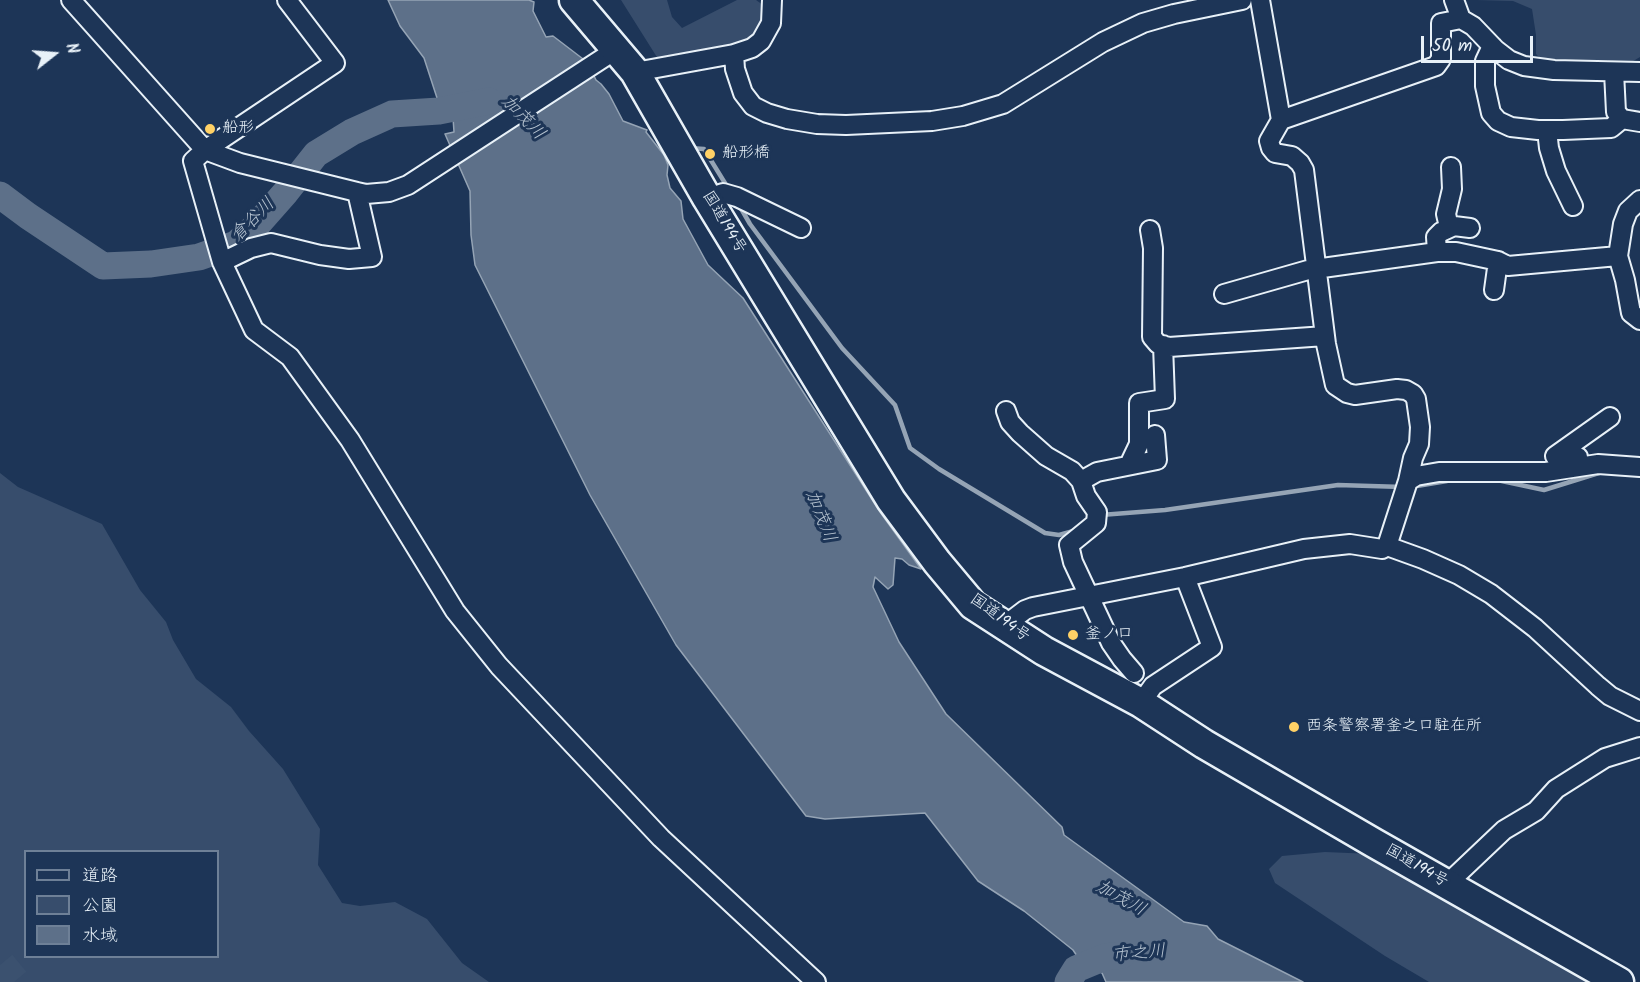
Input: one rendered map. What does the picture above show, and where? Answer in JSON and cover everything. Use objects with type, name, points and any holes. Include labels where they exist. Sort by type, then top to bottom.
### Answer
[{"type":"highway","name":"国道194号","points":[[574,0],[611,53],[635,72],[707,198],[891,500],[937,562],[973,604],[1044,651],[1141,703],[1204,744],[1619,982]]},
{"type":"street","points":[[70,0],[205,150],[240,163],[366,194],[389,192],[408,185],[611,53]]},
{"type":"street","points":[[286,0],[335,63],[205,150],[193,161],[222,262],[254,330],[290,357],[350,440],[455,611],[499,666],[661,838],[816,982]]},
{"type":"street","points":[[635,72],[734,54],[752,48],[761,41],[771,23],[772,0]]},
{"type":"street","points":[[734,54],[735,69],[743,93],[753,106],[767,113],[817,124],[932,121],[963,116],[1003,104],[1103,42],[1143,23],[1242,0]]},
{"type":"street","points":[[1004,626],[1025,610],[1033,607],[1185,577],[1304,549],[1350,544],[1382,549],[1387,546],[1419,444],[1420,427],[1416,399],[1406,390],[1355,395],[1335,385],[1325,336],[1304,170],[1292,156],[1275,153],[1269,141],[1281,120],[1260,0]]},
{"type":"street","points":[[1454,0],[1461,19],[1473,26],[1509,60],[1524,66],[1554,70],[1640,72]]},
{"type":"street","points":[[1281,120],[1436,66],[1441,59],[1441,23],[1461,19]]},
{"type":"street","points":[[1492,46],[1485,61],[1485,78],[1487,100],[1491,113],[1498,121],[1511,127],[1547,130],[1611,128],[1631,120]]},
{"type":"street","points":[[1614,72],[1616,112],[1631,120]]},
{"type":"street","points":[[1547,130],[1556,171],[1573,206]]},
{"type":"street","points":[[1449,227],[1446,214],[1452,189],[1451,167]]},
{"type":"street","points":[[222,262],[251,248],[271,243],[349,259],[372,257],[357,192]]},
{"type":"street","points":[[707,198],[723,193],[737,197],[801,228]]},
{"type":"street","points":[[1640,200],[1628,211],[1623,224],[1618,256],[1625,280],[1628,306],[1631,313],[1640,320]]},
{"type":"street","points":[[1437,252],[1436,237],[1449,227],[1470,228]]},
{"type":"street","points":[[1150,230],[1153,248],[1152,337],[1158,344],[1168,347],[1325,336]]},
{"type":"street","points":[[1224,294],[1316,268],[1437,252],[1456,252],[1498,261],[1508,266],[1618,256]]},
{"type":"street","points":[[1494,290],[1498,261]]},
{"type":"street","points":[[1129,465],[1139,444],[1139,403],[1165,399],[1163,345]]},
{"type":"street","points":[[1006,411],[1010,422],[1020,433],[1046,456],[1072,471],[1081,481],[1086,496],[1097,512],[1096,523],[1069,545],[1073,562],[1111,643],[1134,673]]},
{"type":"street","points":[[1598,464],[1586,456],[1557,459],[1556,456],[1610,417]]},
{"type":"street","points":[[1081,481],[1097,472],[1156,460],[1155,435]]},
{"type":"street","points":[[1408,481],[1416,476],[1439,472],[1546,471],[1598,464],[1640,467]]},
{"type":"street","points":[[1387,546],[1460,575],[1491,594],[1535,628],[1610,696],[1640,711]]},
{"type":"street","points":[[1141,703],[1153,686],[1212,647],[1185,577]]},
{"type":"street","points":[[1447,884],[1504,830],[1536,811],[1556,789],[1605,758],[1640,747]]},
{"type":"green space","points":[[621,0],[667,0],[672,17],[682,28],[737,0],[756,0],[763,5],[765,20],[756,35],[739,45],[660,62]]},
{"type":"green space","points":[[1476,0],[1640,0],[1640,57],[1630,63],[1603,60],[1543,61],[1536,54],[1532,9],[1513,1]]},
{"type":"green space","points":[[0,473],[18,487],[102,524],[140,590],[166,622],[173,640],[196,679],[231,707],[283,769],[320,829],[318,865],[342,903],[360,906],[395,902],[427,919],[462,963],[489,982],[0,982]]},
{"type":"green space","points":[[1325,852],[1372,854],[1593,982],[1429,982],[1385,956],[1275,883],[1269,869],[1282,856]]},
{"type":"water","name":"加茂川","points":[[388,0],[529,0],[534,2],[533,11],[546,37],[553,36],[587,62],[596,80],[609,94],[623,121],[647,130],[646,132],[664,155],[668,165],[667,175],[670,188],[681,201],[683,219],[708,265],[743,298],[880,512],[921,569],[909,565],[902,559],[895,558],[893,585],[888,589],[875,577],[873,587],[899,642],[946,714],[1062,827],[1064,835],[1184,922],[1207,926],[1218,939],[1303,982],[1106,982],[1102,973],[1079,959],[1073,950],[1024,911],[978,881],[925,813],[825,819],[806,816],[676,645],[590,495],[475,265],[471,235],[470,191],[445,134],[454,132],[452,103],[438,101],[424,58],[400,26]]},
{"type":"waterway","name":"倉谷川","points":[[0,195],[103,266],[151,264],[199,257],[236,244],[256,226],[316,154],[352,132],[392,114],[439,111],[489,101]]},
{"type":"waterway","points":[[689,148],[704,149],[728,188]]},
{"type":"waterway","points":[[739,205],[750,224],[842,348],[895,405],[910,448],[939,469],[1045,533],[1059,535],[1077,530]]},
{"type":"waterway","points":[[1497,480],[1544,490],[1602,472]]},
{"type":"waterway","points":[[1411,487],[1447,481]]},
{"type":"waterway","points":[[1101,515],[1165,510],[1338,485],[1403,487]]},
{"type":"waterway","name":"市之川","points":[[1068,982],[1076,969],[1105,957],[1122,955]]},
{"type":"tunnel","points":[[0,965],[14,982]]},
{"type":"place","name":"船形","points":[[210,129]]},
{"type":"place","name":"船形橋","points":[[710,154]]},
{"type":"place","name":"釜ノ口","points":[[1073,635]]},
{"type":"place","name":"西条警察署釜之口駐在所","points":[[1294,727]]}]
